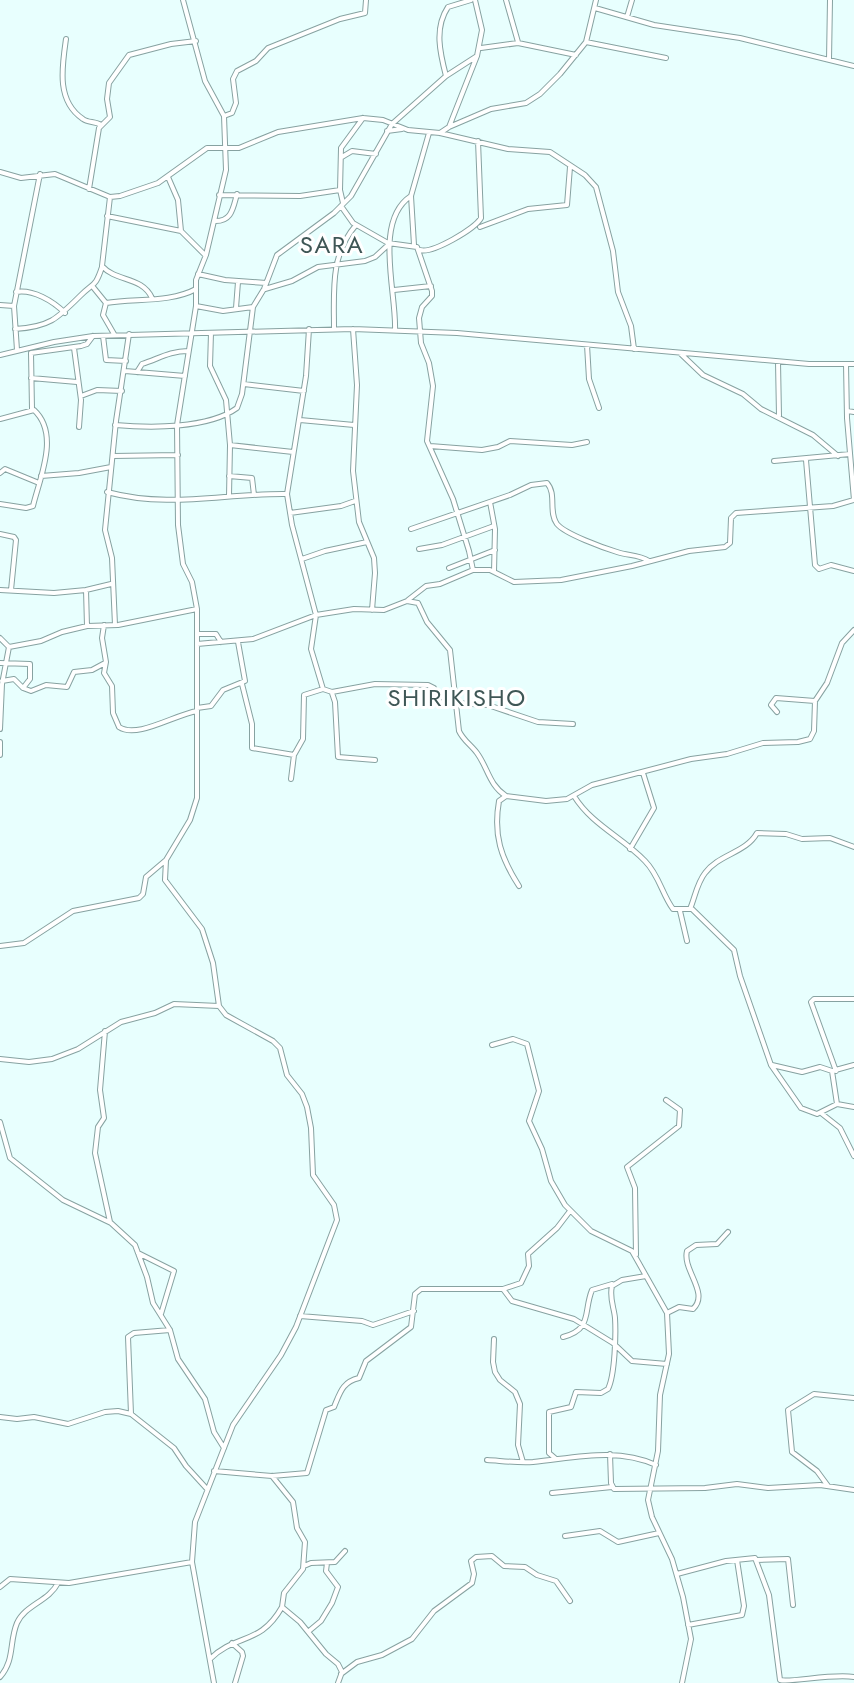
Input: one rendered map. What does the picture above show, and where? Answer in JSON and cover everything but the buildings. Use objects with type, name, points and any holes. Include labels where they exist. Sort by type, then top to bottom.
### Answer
[{"type":"street","points":[[0,946],[24,943],[73,911],[139,898],[146,877],[166,860],[192,816],[198,782],[198,634],[197,609],[192,582],[182,558],[178,501],[177,425],[196,306],[198,274],[206,255],[226,170],[226,147],[224,116],[206,86],[196,41],[183,0]]},
{"type":"street","points":[[224,116],[232,113],[235,107],[233,79],[237,71],[259,59],[268,48],[340,19],[365,12],[366,0]]},
{"type":"street","points":[[446,76],[439,31],[440,22],[451,0]]},
{"type":"street","points":[[448,7],[473,0],[482,23],[481,48],[475,68],[462,90],[449,127]]},
{"type":"street","points":[[506,0],[518,42]]},
{"type":"street","points":[[440,133],[491,109],[531,101],[554,81],[586,42],[596,0]]},
{"type":"street","points":[[627,17],[632,0]]},
{"type":"street","points":[[829,60],[830,0]]},
{"type":"street","points":[[595,8],[654,25],[740,38],[854,66]]},
{"type":"street","points":[[66,39],[62,73],[63,94],[84,120],[101,125]]},
{"type":"street","points":[[89,189],[101,125],[110,117],[107,94],[111,78],[129,55],[171,44],[196,41]]},
{"type":"street","points":[[481,48],[518,42],[576,55]]},
{"type":"street","points":[[586,42],[666,58]]},
{"type":"street","points":[[116,425],[177,425],[227,414],[239,405],[244,384],[253,307],[264,289],[280,250],[342,205],[356,189],[392,124],[446,76],[477,56]]},
{"type":"street","points":[[363,118],[342,146],[340,190],[342,205],[356,225],[388,244],[414,245],[426,252],[434,250],[469,229],[481,218],[478,141]]},
{"type":"street","points":[[0,172],[21,178],[55,174],[110,196],[134,192],[168,177],[199,152],[216,146],[239,148],[278,132],[363,118],[392,124],[402,129]]},
{"type":"street","points":[[387,131],[402,129],[440,133],[508,149],[550,152],[592,181],[599,195],[615,260],[618,292],[631,326],[634,349]]},
{"type":"street","points":[[414,245],[411,196],[429,133]]},
{"type":"street","points":[[342,157],[352,151],[376,154]]},
{"type":"street","points":[[480,227],[520,212],[568,205],[570,166]]},
{"type":"street","points":[[17,350],[14,306],[40,174]]},
{"type":"street","points":[[168,177],[178,201],[181,231]]},
{"type":"street","points":[[219,195],[300,196],[340,190]]},
{"type":"street","points":[[214,221],[223,221],[229,217],[237,194]]},
{"type":"street","points":[[15,329],[42,326],[64,313],[82,294],[93,287],[102,266],[110,196]]},
{"type":"street","points":[[395,331],[394,290],[388,244],[399,207],[411,196]]},
{"type":"street","points":[[107,216],[181,231],[206,255]]},
{"type":"street","points":[[334,329],[335,264],[345,237],[356,225]]},
{"type":"street","points":[[264,289],[291,281],[318,267],[365,261],[375,257],[388,244]]},
{"type":"street","points":[[420,250],[432,296],[419,312],[419,332],[433,386],[427,440],[465,536],[472,570]]},
{"type":"street","points":[[102,266],[107,271],[142,284],[152,298]]},
{"type":"street","points":[[198,274],[238,282],[266,283]]},
{"type":"street","points":[[236,308],[238,282]]},
{"type":"street","points":[[394,290],[431,286]]},
{"type":"street","points":[[93,287],[106,303]]},
{"type":"street","points":[[106,303],[181,297],[196,289]]},
{"type":"street","points":[[16,292],[34,294],[51,302],[64,313]]},
{"type":"street","points":[[106,303],[103,315],[114,335]]},
{"type":"street","points":[[0,305],[14,306]]},
{"type":"street","points":[[196,306],[223,311],[253,307]]},
{"type":"street","points":[[309,329],[304,392],[287,494],[290,513],[304,557],[316,615],[311,649],[323,689]]},
{"type":"street","points":[[353,329],[357,385],[354,425],[355,501],[375,573],[372,610]]},
{"type":"street","points":[[0,355],[93,336],[353,329],[587,345],[778,362],[854,364]]},
{"type":"street","points":[[211,333],[210,366],[224,394],[227,414],[230,445],[229,496]]},
{"type":"street","points":[[115,625],[112,558],[105,533],[107,492],[129,334]]},
{"type":"street","points":[[31,353],[74,348],[87,344],[93,336]]},
{"type":"street","points":[[103,336],[106,360],[126,361]]},
{"type":"street","points":[[587,345],[589,379],[593,397],[599,408]]},
{"type":"street","points":[[0,504],[32,508],[41,476],[47,433],[39,415],[32,409],[31,347]]},
{"type":"street","points":[[74,348],[77,382],[81,396],[79,428]]},
{"type":"street","points":[[137,372],[142,364],[155,361],[171,352],[188,351]]},
{"type":"street","points":[[681,353],[703,375],[742,394],[761,409],[813,435],[838,456]]},
{"type":"street","points":[[778,362],[779,416]]},
{"type":"street","points":[[197,644],[252,639],[316,615],[354,609],[390,609],[407,601],[426,586],[440,584],[472,570],[494,572],[514,582],[543,581],[590,574],[727,546],[730,540],[731,518],[736,513],[846,504],[854,500],[846,364]]},
{"type":"street","points":[[125,371],[185,376]]},
{"type":"street","points":[[31,378],[77,382]]},
{"type":"street","points":[[244,384],[304,392]]},
{"type":"street","points":[[81,396],[97,390],[122,391]]},
{"type":"street","points":[[0,419],[32,409]]},
{"type":"street","points":[[847,411],[854,412]]},
{"type":"street","points":[[300,420],[354,425]]},
{"type":"street","points":[[430,446],[482,450],[498,447],[510,441],[572,445],[587,442]]},
{"type":"street","points":[[230,445],[293,452]]},
{"type":"street","points":[[774,461],[806,460],[850,454]]},
{"type":"street","points":[[112,456],[178,455]]},
{"type":"street","points":[[806,460],[817,568],[831,565],[854,571]]},
{"type":"street","points":[[41,476],[79,473],[111,467]]},
{"type":"street","points":[[0,473],[5,469],[39,483]]},
{"type":"street","points":[[230,476],[252,478],[254,495]]},
{"type":"street","points":[[411,529],[490,502],[531,485],[548,483],[551,489],[555,521],[561,528],[618,552],[636,554],[649,561]]},
{"type":"street","points":[[107,492],[129,498],[178,501],[287,494]]},
{"type":"street","points":[[290,513],[341,506],[355,501]]},
{"type":"street","points":[[490,502],[494,526],[494,572]]},
{"type":"street","points":[[419,549],[494,526]]},
{"type":"street","points":[[0,534],[14,537],[16,540],[11,590]]},
{"type":"street","points":[[304,557],[367,542]]},
{"type":"street","points":[[449,568],[495,550]]},
{"type":"street","points":[[0,590],[54,594],[86,590],[112,583]]},
{"type":"street","points":[[86,590],[87,626]]},
{"type":"street","points":[[407,601],[420,606],[428,622],[448,646],[460,734],[476,751],[493,783],[506,796],[546,801],[574,796],[587,786],[763,743],[805,741],[813,736],[815,701],[827,683],[842,643],[854,630]]},
{"type":"street","points":[[9,647],[42,642],[62,632],[87,626],[115,625],[197,609]]},
{"type":"street","points":[[104,625],[102,646],[106,662],[104,673],[112,686],[114,719],[122,729],[142,730],[175,716],[211,706],[223,690],[242,684],[246,678],[238,641]]},
{"type":"street","points":[[198,634],[216,634],[221,642]]},
{"type":"street","points":[[0,638],[9,647]]},
{"type":"street","points":[[0,729],[3,664],[9,647]]},
{"type":"street","points":[[2,683],[14,679],[23,688],[31,691],[45,685],[67,687],[74,672],[92,670],[106,662]]},
{"type":"street","points":[[3,664],[30,664],[30,678],[23,688]]},
{"type":"street","points":[[242,684],[252,724],[252,748],[294,755]]},
{"type":"street","points":[[323,689],[332,692],[375,684],[428,685],[434,688],[440,702],[488,705],[530,720],[573,724]]},
{"type":"street","points":[[291,779],[294,755],[303,739],[304,695],[306,692],[320,692],[323,689]]},
{"type":"street","points":[[332,692],[335,702],[338,757],[375,760]]},
{"type":"street","points":[[777,712],[771,705],[776,698],[815,701]]},
{"type":"street","points":[[0,742],[0,755]]},
{"type":"street","points":[[630,849],[654,808],[643,773]]},
{"type":"street","points":[[506,796],[499,801],[496,834],[500,855],[519,886]]},
{"type":"street","points":[[574,796],[584,813],[652,869],[673,909],[680,911],[690,909]]},
{"type":"street","points":[[690,909],[704,873],[726,856],[747,847],[757,833],[786,834],[802,839],[830,838],[854,847]]},
{"type":"street","points":[[166,860],[164,874],[166,884],[196,917],[202,928],[213,963],[219,1006],[226,1015],[273,1041],[280,1048],[286,1075],[302,1094],[307,1107],[311,1128],[313,1175],[330,1198],[336,1212],[335,1228],[315,1273],[300,1316],[281,1355],[237,1419],[214,1471],[193,1531],[192,1562],[205,1623],[214,1683]]},
{"type":"street","points":[[690,909],[734,950],[740,976],[771,1065],[801,1108],[810,1113],[821,1113],[837,1104],[854,1107]]},
{"type":"street","points":[[680,911],[687,941]]},
{"type":"street","points":[[837,1104],[834,1071],[811,1002],[814,999],[824,1001],[854,999]]},
{"type":"street","points":[[0,1059],[29,1062],[52,1059],[78,1049],[129,1018],[155,1013],[174,1004],[219,1006]]},
{"type":"street","points":[[105,1031],[100,1090],[104,1118],[98,1127],[95,1147],[105,1190],[106,1210],[111,1223]]},
{"type":"street","points":[[492,1045],[513,1039],[524,1042],[528,1047],[539,1091],[529,1121],[542,1149],[551,1181],[570,1211],[591,1231],[628,1248],[636,1255],[667,1314],[667,1364],[660,1395],[656,1465],[649,1508],[677,1574],[688,1625],[690,1642],[682,1683]]},
{"type":"street","points":[[771,1065],[798,1072],[820,1067],[834,1071],[854,1065]]},
{"type":"street","points":[[636,1255],[635,1188],[627,1167],[680,1126],[680,1110],[666,1100]]},
{"type":"street","points":[[821,1113],[840,1128],[854,1156]]},
{"type":"street","points":[[0,1122],[10,1158],[63,1200],[111,1223],[130,1239],[138,1253],[153,1304],[170,1330],[178,1359],[205,1399],[214,1432],[224,1448]]},
{"type":"street","points":[[214,1471],[272,1476],[307,1473],[326,1412],[334,1407],[339,1391],[350,1381],[359,1378],[364,1363],[383,1346],[409,1329],[414,1311],[415,1294],[421,1288],[503,1289],[521,1283],[529,1266],[528,1254],[557,1228],[570,1211]]},
{"type":"street","points":[[667,1314],[679,1307],[696,1308],[699,1295],[686,1261],[687,1251],[696,1245],[717,1244],[728,1232]]},
{"type":"street","points":[[138,1253],[174,1271],[161,1315]]},
{"type":"street","points":[[563,1337],[572,1334],[583,1324],[588,1315],[592,1290],[647,1276]]},
{"type":"street","points":[[556,1459],[549,1453],[549,1412],[571,1407],[576,1392],[601,1393],[608,1389],[612,1379],[615,1322],[610,1296],[613,1283]]},
{"type":"street","points":[[503,1289],[512,1301],[565,1316],[583,1324],[613,1343],[632,1361],[667,1364]]},
{"type":"street","points":[[300,1316],[362,1321],[373,1325],[414,1311]]},
{"type":"street","points":[[131,1414],[128,1337],[134,1333],[170,1330]]},
{"type":"street","points":[[494,1339],[493,1362],[497,1376],[511,1388],[520,1404],[518,1445],[523,1462]]},
{"type":"street","points":[[828,1487],[817,1471],[792,1452],[788,1410],[814,1394],[854,1398]]},
{"type":"street","points":[[0,1417],[17,1419],[34,1417],[68,1424],[105,1412],[118,1411],[131,1414],[174,1448],[207,1490]]},
{"type":"street","points":[[487,1460],[523,1462],[588,1454],[610,1454],[656,1465]]},
{"type":"street","points":[[610,1454],[612,1487]]},
{"type":"street","points":[[272,1476],[296,1507],[297,1528],[305,1542],[304,1566]]},
{"type":"street","points":[[552,1493],[612,1487],[705,1488],[737,1484],[768,1488],[800,1485],[854,1490]]},
{"type":"street","points":[[565,1536],[598,1531],[618,1542],[659,1533]]},
{"type":"street","points":[[210,1660],[232,1643],[254,1637],[264,1631],[282,1607],[284,1593],[304,1566],[311,1563],[335,1562],[345,1551]]},
{"type":"street","points":[[341,1674],[357,1662],[382,1655],[412,1639],[434,1611],[472,1583],[474,1574],[471,1561],[476,1557],[492,1556],[504,1566],[525,1567],[537,1575],[556,1581],[570,1602]]},
{"type":"street","points":[[677,1574],[736,1560],[784,1557],[788,1559],[793,1605]]},
{"type":"street","points":[[688,1625],[742,1615],[744,1610],[736,1560]]},
{"type":"street","points":[[756,1560],[769,1595],[780,1680],[784,1682],[828,1676],[854,1677]]},
{"type":"street","points":[[0,1587],[8,1580],[58,1583],[90,1581],[192,1562]]},
{"type":"street","points":[[309,1631],[321,1621],[338,1587],[326,1571],[327,1563]]},
{"type":"street","points":[[0,1677],[11,1660],[18,1621],[35,1603],[50,1594],[58,1583]]},
{"type":"street","points":[[282,1607],[309,1631],[326,1654],[338,1664],[341,1674],[340,1683]]},
{"type":"street","points":[[232,1643],[243,1656],[235,1683]]},
{"type":"district","name":"SARA","points":[[332,245]]},
{"type":"district","name":"SHIRIKISHO","points":[[457,698]]}]
